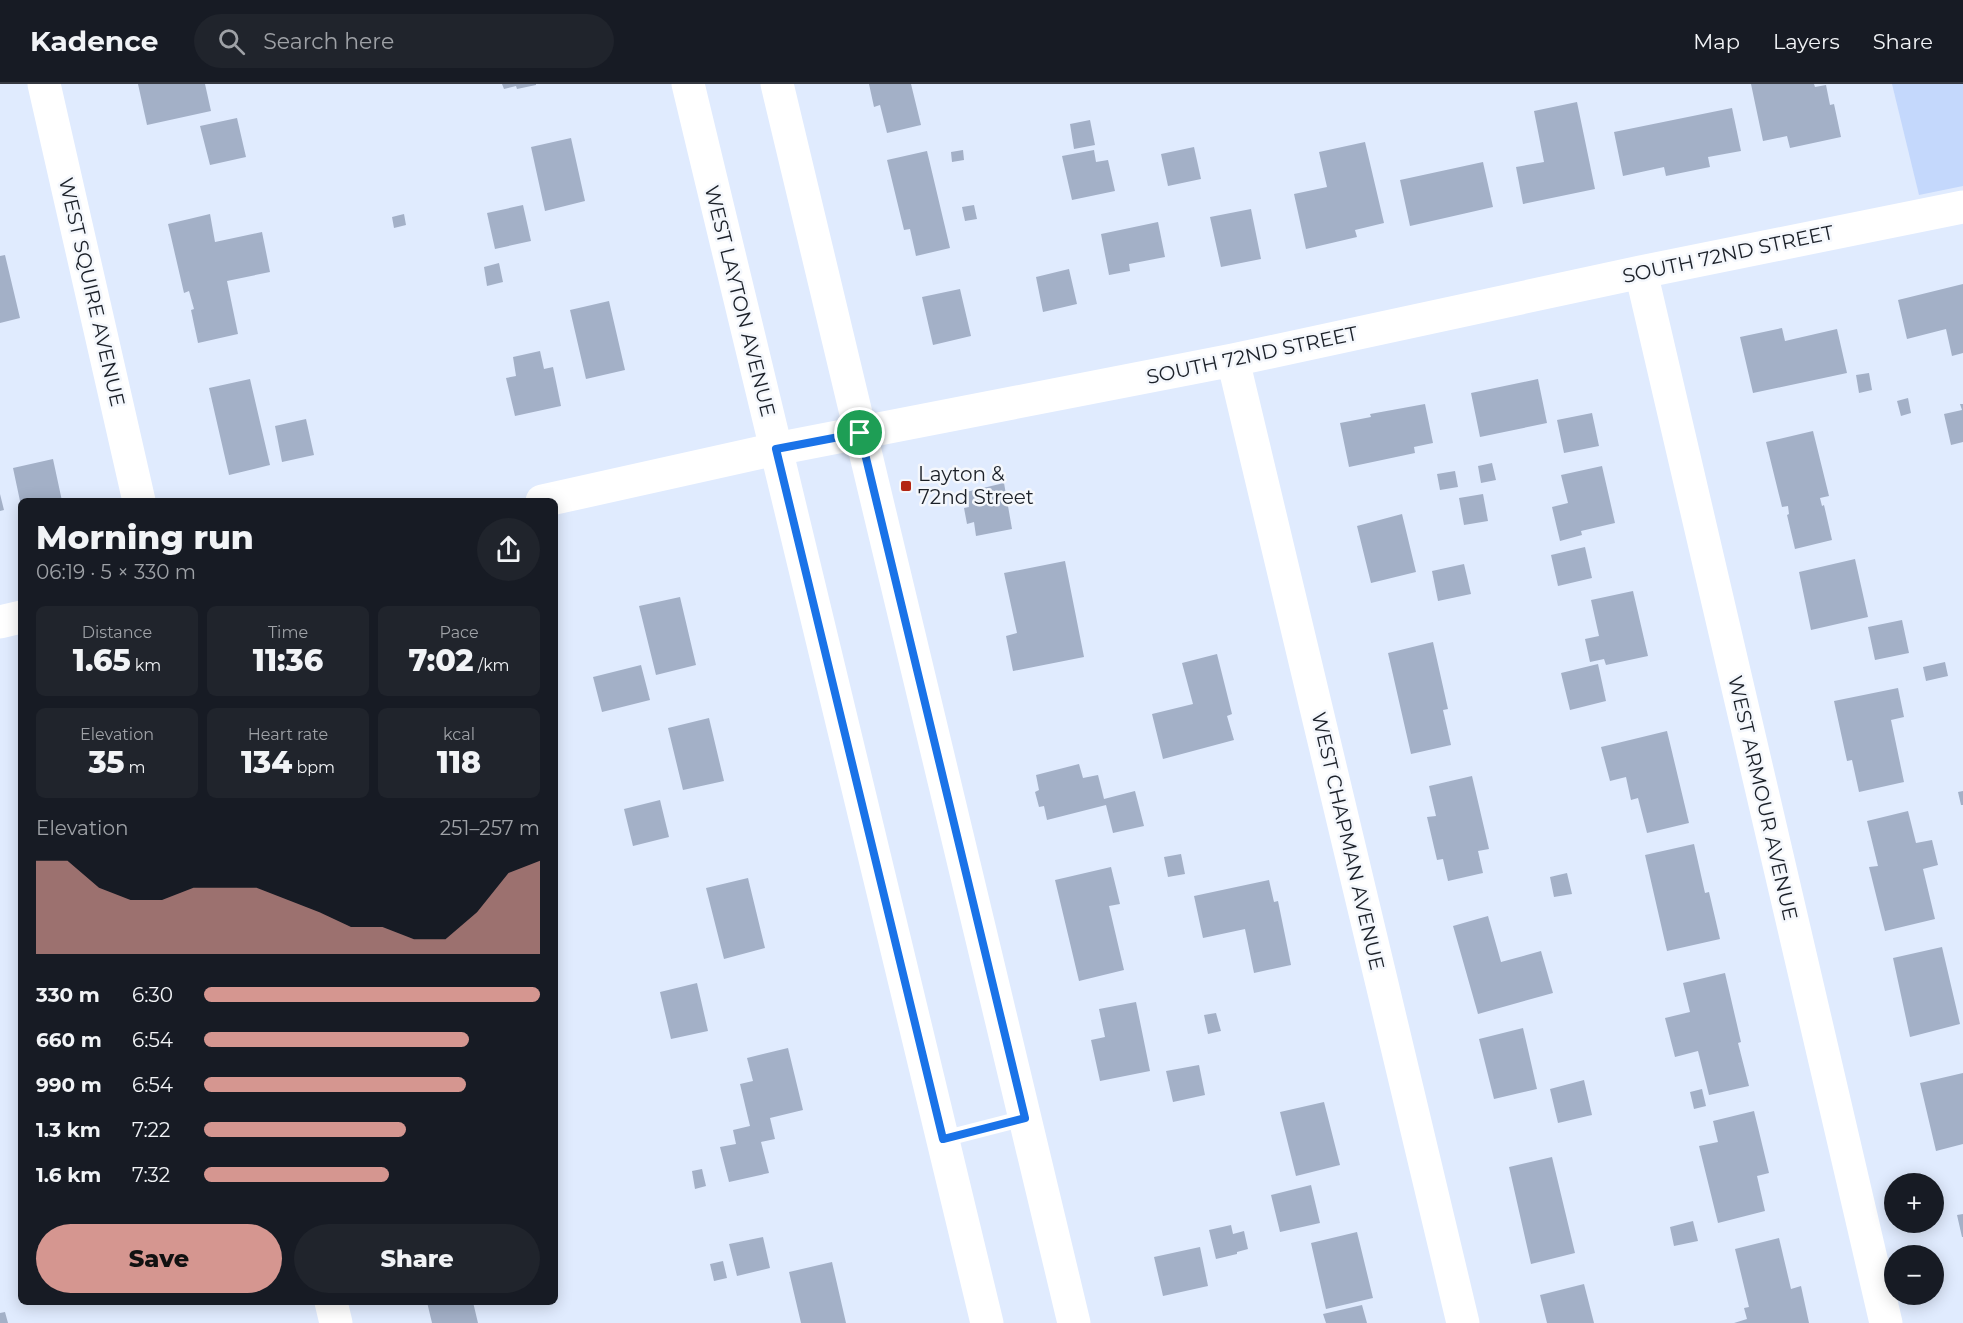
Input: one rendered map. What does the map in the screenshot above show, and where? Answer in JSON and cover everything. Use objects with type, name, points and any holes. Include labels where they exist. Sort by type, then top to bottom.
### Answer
[{"type":"street","name":"WEST SQUIRE AVENUE","points":[[44,84],[138,498]]},
{"type":"street","name":"WEST LAYTON AVENUE","points":[[688,84],[987,1323]]},
{"type":"street","points":[[777,84],[1074,1323]]},
{"type":"street","name":"SOUTH 72ND STREET","points":[[556,498],[776,449],[1233,360],[1641,272],[1963,207]]},
{"type":"street","name":"WEST ARMOUR AVENUE","points":[[1641,272],[1886,1323]]},
{"type":"street","name":"WEST CHAPMAN AVENUE","points":[[1233,360],[1463,1323]]},
{"type":"street","points":[[0,622],[18,618]]},
{"type":"street","points":[[332,1305],[336,1323]]},
{"type":"lane","points":[[943,1139],[1025,1118]]},
{"type":"shaded area","points":[[1892,84],[1963,84],[1963,186],[1919,195]]},
{"type":"building","points":[[138,84],[205,84],[211,111],[147,125]]},
{"type":"building","points":[[502,84],[536,84],[536,85],[504,89]]},
{"type":"building","points":[[869,84],[911,84],[921,125],[887,133],[880,105],[874,107]]},
{"type":"building","points":[[1751,84],[1814,84],[1815,87],[1826,85],[1830,105],[1834,104],[1841,137],[1790,148],[1787,136],[1763,141]]},
{"type":"building","points":[[1577,102],[1595,189],[1523,204],[1516,167],[1544,162],[1534,111]]},
{"type":"building","points":[[1732,108],[1741,151],[1708,157],[1710,167],[1666,176],[1664,167],[1623,176],[1614,132]]},
{"type":"building","points":[[237,118],[246,157],[210,165],[200,126]]},
{"type":"building","points":[[1090,120],[1095,145],[1074,149],[1070,124]]},
{"type":"building","points":[[571,138],[585,201],[545,211],[531,147]]},
{"type":"building","points":[[1365,142],[1384,223],[1355,230],[1357,237],[1306,249],[1294,194],[1327,187],[1319,152]]},
{"type":"building","points":[[1194,147],[1201,179],[1168,186],[1161,154]]},
{"type":"building","points":[[963,150],[964,160],[952,162],[951,152]]},
{"type":"building","points":[[1094,150],[1096,162],[1108,160],[1115,191],[1072,200],[1062,156]]},
{"type":"building","points":[[927,151],[950,248],[916,256],[910,229],[904,230],[887,160]]},
{"type":"building","points":[[1483,162],[1493,207],[1410,226],[1400,180]]},
{"type":"building","points":[[523,205],[531,241],[495,249],[487,213]]},
{"type":"building","points":[[974,205],[977,219],[965,221],[962,207]]},
{"type":"building","points":[[1251,209],[1261,259],[1221,267],[1210,217]]},
{"type":"building","points":[[210,214],[215,242],[262,232],[270,272],[227,281],[238,334],[198,343],[191,310],[194,309],[189,291],[184,293],[168,224]]},
{"type":"building","points":[[404,214],[406,225],[394,228],[392,217]]},
{"type":"building","points":[[1158,222],[1165,257],[1129,264],[1130,271],[1109,275],[1101,234]]},
{"type":"building","points":[[5,255],[20,318],[0,323],[0,256]]},
{"type":"building","points":[[499,263],[503,282],[487,286],[484,267]]},
{"type":"building","points":[[1069,269],[1077,304],[1043,312],[1036,277]]},
{"type":"building","points":[[1963,284],[1963,353],[1952,356],[1946,329],[1907,339],[1898,300]]},
{"type":"building","points":[[960,289],[971,336],[933,345],[922,297]]},
{"type":"building","points":[[609,301],[625,370],[586,379],[570,310]]},
{"type":"building","points":[[1782,328],[1785,341],[1837,329],[1847,373],[1753,393],[1740,337]]},
{"type":"building","points":[[540,351],[544,369],[553,367],[561,406],[515,416],[506,378],[516,376],[513,357]]},
{"type":"building","points":[[1869,373],[1872,390],[1859,393],[1856,375]]},
{"type":"building","points":[[250,379],[270,465],[229,475],[209,388]]},
{"type":"building","points":[[1538,379],[1547,423],[1480,437],[1471,393]]},
{"type":"building","points":[[1908,398],[1911,413],[1901,416],[1897,401]]},
{"type":"building","points":[[1425,404],[1433,443],[1414,447],[1415,453],[1349,467],[1340,423],[1371,417],[1370,414]]},
{"type":"building","points":[[1960,404],[1963,404],[1963,442],[1951,445],[1944,414],[1962,410]]},
{"type":"building","points":[[1592,413],[1599,446],[1564,453],[1557,420]]},
{"type":"building","points":[[306,419],[314,455],[282,462],[275,426]]},
{"type":"building","points":[[1813,431],[1829,496],[1820,498],[1822,506],[1824,505],[1832,540],[1795,549],[1787,515],[1789,514],[1788,506],[1782,507],[1766,442]]},
{"type":"building","points":[[53,459],[61,498],[19,498],[13,468]]},
{"type":"building","points":[[1492,463],[1496,480],[1481,483],[1478,466]]},
{"type":"building","points":[[1602,466],[1615,523],[1581,531],[1582,535],[1560,541],[1552,507],[1568,503],[1561,475]]},
{"type":"building","points":[[1455,471],[1458,487],[1440,490],[1437,474]]},
{"type":"building","points":[[1004,483],[1012,529],[976,536],[974,522],[967,524],[964,508],[969,507],[966,492]]},
{"type":"building","points":[[0,494],[4,510],[0,511]]},
{"type":"building","points":[[1483,494],[1488,521],[1464,525],[1459,498]]},
{"type":"building","points":[[1402,514],[1416,572],[1371,583],[1357,526]]},
{"type":"building","points":[[1585,547],[1592,578],[1558,586],[1551,555]]},
{"type":"building","points":[[1855,559],[1868,617],[1811,630],[1799,572]]},
{"type":"building","points":[[1065,561],[1084,657],[1013,671],[1006,636],[1017,633],[1004,573]]},
{"type":"building","points":[[1464,564],[1471,594],[1438,601],[1432,571]]},
{"type":"building","points":[[1633,591],[1648,656],[1606,665],[1604,659],[1590,662],[1585,639],[1599,636],[1591,600]]},
{"type":"building","points":[[680,597],[696,665],[656,675],[639,606]]},
{"type":"building","points":[[1902,620],[1909,653],[1875,660],[1868,627]]},
{"type":"building","points":[[1433,642],[1448,709],[1443,710],[1451,745],[1411,754],[1388,653]]},
{"type":"building","points":[[1217,654],[1232,714],[1227,716],[1234,740],[1163,759],[1152,714],[1193,704],[1182,663]]},
{"type":"building","points":[[1945,662],[1948,676],[1926,681],[1923,667]]},
{"type":"building","points":[[1598,664],[1606,701],[1570,710],[1561,673]]},
{"type":"building","points":[[641,665],[650,700],[602,712],[593,677]]},
{"type":"building","points":[[1898,688],[1904,717],[1891,720],[1904,782],[1859,792],[1852,760],[1847,761],[1834,701]]},
{"type":"building","points":[[709,718],[724,781],[683,790],[668,728]]},
{"type":"building","points":[[1667,731],[1689,823],[1647,833],[1638,798],[1631,800],[1626,777],[1610,781],[1601,747]]},
{"type":"building","points":[[1079,764],[1083,778],[1098,775],[1104,799],[1135,791],[1144,826],[1113,833],[1106,805],[1047,820],[1044,806],[1039,807],[1035,792],[1039,790],[1036,775]]},
{"type":"building","points":[[1472,776],[1489,849],[1478,851],[1483,873],[1448,881],[1443,859],[1437,860],[1427,817],[1436,816],[1429,786]]},
{"type":"building","points":[[1963,791],[1963,805],[1961,805],[1958,792]]},
{"type":"building","points":[[660,800],[669,837],[633,846],[624,809]]},
{"type":"building","points":[[1908,811],[1916,843],[1932,840],[1938,865],[1923,869],[1935,919],[1885,931],[1869,867],[1878,866],[1867,821]]},
{"type":"building","points":[[1694,844],[1705,893],[1709,892],[1720,939],[1667,951],[1645,855]]},
{"type":"building","points":[[1181,854],[1185,874],[1168,877],[1164,857]]},
{"type":"building","points":[[1111,867],[1120,904],[1109,906],[1124,970],[1079,981],[1055,880]]},
{"type":"building","points":[[1567,873],[1572,894],[1554,897],[1550,877]]},
{"type":"building","points":[[748,878],[765,948],[724,959],[706,888]]},
{"type":"building","points":[[1269,880],[1274,902],[1278,901],[1291,965],[1254,973],[1245,929],[1203,938],[1194,896]]},
{"type":"building","points":[[1488,916],[1501,962],[1541,951],[1553,993],[1478,1014],[1453,926]]},
{"type":"building","points":[[1942,947],[1960,1024],[1910,1037],[1893,958]]},
{"type":"building","points":[[1725,973],[1741,1042],[1738,1043],[1749,1086],[1709,1095],[1698,1051],[1675,1057],[1665,1018],[1690,1012],[1683,983]]},
{"type":"building","points":[[697,983],[708,1031],[671,1039],[660,992]]},
{"type":"building","points":[[1136,1002],[1150,1071],[1100,1081],[1091,1040],[1105,1037],[1099,1009]]},
{"type":"building","points":[[1216,1013],[1221,1031],[1208,1034],[1204,1015]]},
{"type":"building","points":[[1523,1028],[1537,1089],[1494,1099],[1479,1039]]},
{"type":"building","points":[[788,1048],[803,1110],[770,1118],[775,1139],[761,1142],[769,1173],[729,1182],[720,1147],[736,1144],[733,1130],[750,1126],[740,1084],[753,1081],[747,1058]]},
{"type":"building","points":[[1199,1065],[1205,1095],[1173,1102],[1166,1071]]},
{"type":"building","points":[[1963,1073],[1963,1144],[1936,1151],[1920,1083]]},
{"type":"building","points":[[1584,1080],[1592,1115],[1558,1123],[1550,1089]]},
{"type":"building","points":[[1702,1089],[1706,1106],[1694,1109],[1690,1092]]},
{"type":"building","points":[[1324,1102],[1340,1165],[1296,1176],[1280,1112]]},
{"type":"building","points":[[1754,1111],[1769,1173],[1757,1176],[1765,1211],[1718,1223],[1699,1146],[1718,1142],[1713,1121]]},
{"type":"building","points":[[1552,1157],[1575,1253],[1531,1264],[1509,1167]]},
{"type":"building","points":[[702,1169],[706,1186],[695,1189],[692,1171]]},
{"type":"building","points":[[1311,1185],[1320,1223],[1280,1232],[1271,1195]]},
{"type":"building","points":[[1963,1214],[1963,1237],[1962,1237],[1957,1215]]},
{"type":"building","points":[[1693,1221],[1698,1241],[1674,1246],[1670,1227]]},
{"type":"building","points":[[1231,1225],[1233,1234],[1244,1231],[1248,1249],[1216,1259],[1209,1230]]},
{"type":"building","points":[[1357,1232],[1373,1298],[1326,1309],[1311,1243]]},
{"type":"building","points":[[763,1237],[770,1268],[737,1276],[729,1244]]},
{"type":"building","points":[[1779,1238],[1791,1289],[1801,1286],[1809,1323],[1734,1323],[1747,1319],[1744,1308],[1749,1307],[1735,1249]]},
{"type":"building","points":[[1200,1247],[1208,1286],[1163,1296],[1154,1257]]},
{"type":"building","points":[[723,1261],[727,1278],[714,1281],[710,1264]]},
{"type":"building","points":[[832,1262],[846,1323],[801,1323],[789,1272]]},
{"type":"building","points":[[1584,1284],[1594,1323],[1547,1323],[1540,1295]]},
{"type":"building","points":[[428,1305],[474,1305],[478,1323],[432,1323]]},
{"type":"building","points":[[1362,1305],[1367,1323],[1326,1323],[1323,1314]]},
{"type":"building","points":[[5,1312],[8,1323],[0,1323],[0,1313]]},
{"type":"place","name":"Layton & 72nd Street","points":[[906,486]]},
{"type":"route","points":[[860,433],[1025,1118],[943,1139],[776,449],[860,433]]}]
